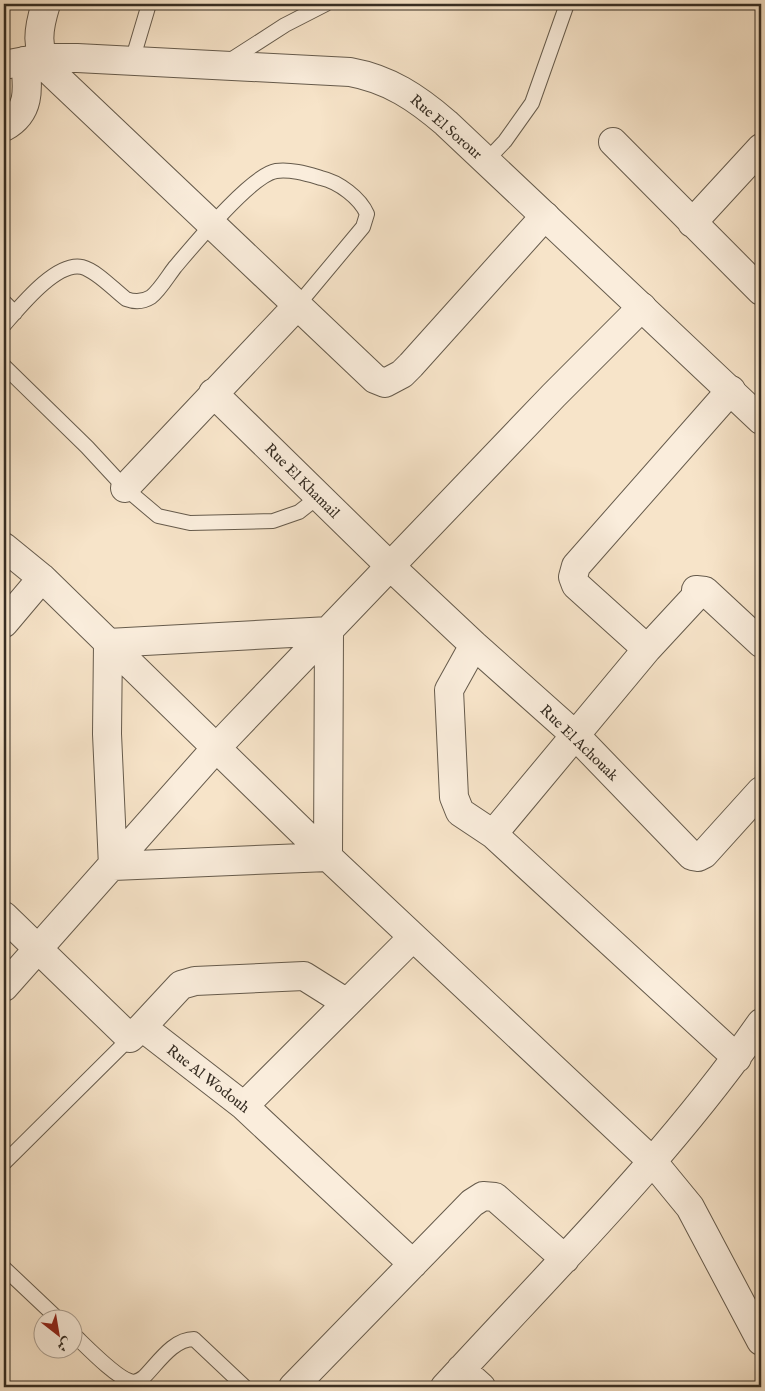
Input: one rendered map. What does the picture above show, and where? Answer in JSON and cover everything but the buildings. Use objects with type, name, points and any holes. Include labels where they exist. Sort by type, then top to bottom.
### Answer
[{"type":"street","points":[[4,128],[15,121],[23,108],[27,85],[23,62],[39,38],[46,4]]},
{"type":"street","name":"Rue El Sorour","points":[[23,62],[132,61],[222,65],[350,72],[386,81],[427,106],[732,390],[761,420]]},
{"type":"street","points":[[23,62],[60,82],[375,379],[385,383],[402,374],[411,365],[545,216]]},
{"type":"street","points":[[613,142],[761,291]]},
{"type":"street","points":[[692,222],[761,148]]},
{"type":"street","points":[[125,488],[297,306]]},
{"type":"street","points":[[4,987],[216,748],[554,395],[642,307]]},
{"type":"street","points":[[647,649],[576,585],[573,577],[576,566],[732,390]]},
{"type":"street","name":"Rue El Khamail","points":[[213,393],[391,567]]},
{"type":"street","points":[[4,547],[42,578],[328,857],[653,1162],[690,1207],[761,1341]]},
{"type":"street","name":"Rue El Achouak","points":[[391,567],[574,735],[692,856],[698,857],[704,854],[758,801]]},
{"type":"street","points":[[4,623],[42,578]]},
{"type":"street","points":[[493,834],[647,649],[697,595],[696,590],[705,591],[761,643]]},
{"type":"street","points":[[108,643],[329,631]]},
{"type":"street","points":[[328,857],[329,631]]},
{"type":"street","points":[[108,643],[107,734],[113,866]]},
{"type":"street","points":[[474,645],[449,690],[454,797],[460,812],[493,834],[737,1058]]},
{"type":"street","points":[[113,866],[328,857]]},
{"type":"street","name":"Rue Al Wodouh","points":[[4,916],[38,949],[136,1033],[244,1106],[413,1264]]},
{"type":"street","points":[[244,1106],[413,937]]},
{"type":"street","points":[[136,1033],[181,985],[195,981],[304,976],[347,1003]]},
{"type":"street","points":[[481,1387],[453,1378],[653,1162],[737,1058],[761,1023]]},
{"type":"street","points":[[293,1387],[472,1203],[483,1196],[495,1197],[565,1259]]},
{"type":"lane","points":[[132,61],[149,4]]},
{"type":"lane","points":[[222,65],[285,25],[326,4]]},
{"type":"lane","points":[[486,161],[505,141],[532,103],[567,4]]},
{"type":"lane","points":[[4,325],[49,279],[70,267],[87,269],[126,299],[133,301],[143,300],[152,296],[212,226],[250,187],[263,176],[276,171],[298,172],[328,179],[364,206],[368,214],[363,227],[297,306]]},
{"type":"lane","points":[[4,302],[15,313]]},
{"type":"lane","points":[[4,366],[87,447],[125,488],[146,508],[158,516],[190,523],[272,521],[299,512],[318,497]]},
{"type":"lane","points":[[4,1163],[136,1033]]},
{"type":"lane","points":[[4,1268],[46,1308]]},
{"type":"lane","points":[[82,1342],[106,1364],[129,1381],[138,1381],[177,1343],[185,1339],[194,1340],[245,1387]]}]
